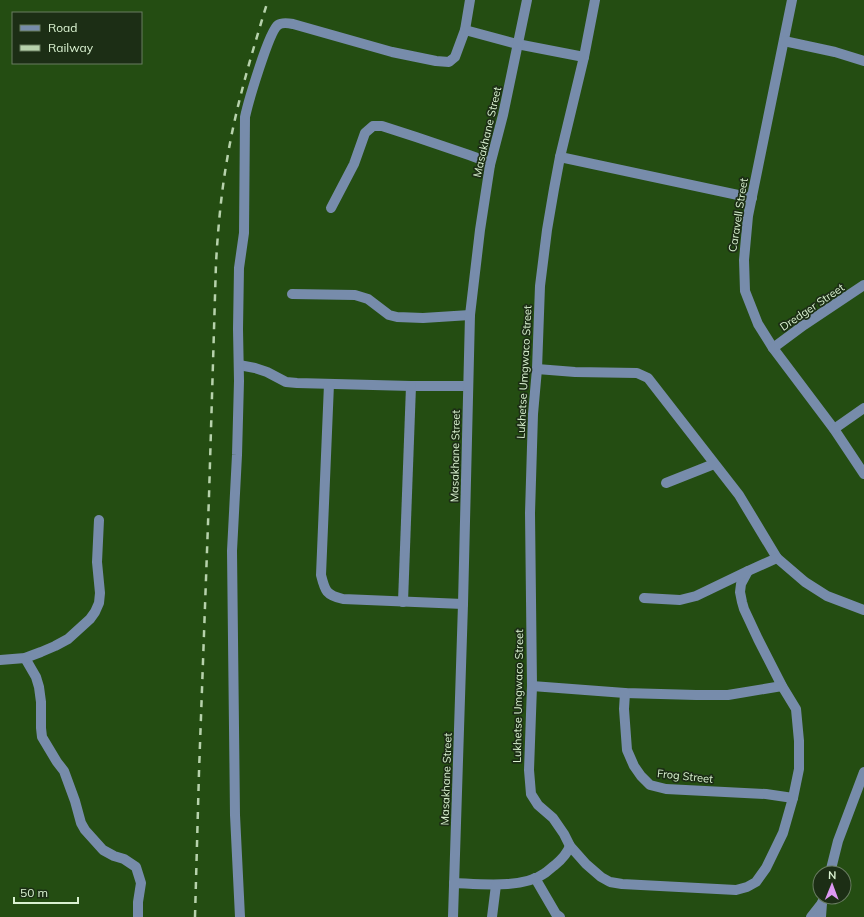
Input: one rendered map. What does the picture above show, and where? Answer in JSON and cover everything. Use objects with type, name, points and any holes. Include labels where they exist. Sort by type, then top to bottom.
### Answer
[{"type":"street","points":[[240,917],[235,815],[232,551],[237,455],[239,275],[240,256],[244,233],[245,117],[249,100],[275,29],[278,25],[285,23],[293,24],[392,52],[436,61],[449,62],[456,57],[465,30],[470,0]]},
{"type":"street","name":"Masakhane Street","points":[[453,917],[464,604],[470,316],[480,230],[490,165],[503,115],[527,0]]},
{"type":"street","name":"Lukhetse Umgwaco Street","points":[[595,0],[584,57],[560,157],[548,223],[540,286],[537,369],[533,414],[530,513],[532,686],[529,770],[531,794],[538,805],[553,818],[570,846],[586,864],[601,877],[610,882],[622,884],[736,890],[747,887],[756,882],[766,868],[782,833],[793,798],[799,769],[796,709],[782,686],[744,609],[740,592],[748,571]]},
{"type":"street","name":"Caravell Street","points":[[792,0],[748,216],[744,260],[745,291],[758,324],[773,348],[834,430],[864,474]]},
{"type":"street","points":[[465,30],[518,44],[584,57]]},
{"type":"street","points":[[784,41],[835,52],[864,62]]},
{"type":"street","points":[[332,208],[354,164],[366,133],[373,126],[382,126],[416,137],[480,159],[490,165]]},
{"type":"street","points":[[560,157],[752,198]]},
{"type":"street","name":"Dredger Street","points":[[773,348],[804,325],[864,285]]},
{"type":"street","points":[[292,294],[355,296],[368,299],[389,315],[397,317],[423,318],[470,316]]},
{"type":"street","points":[[238,365],[267,372],[286,382],[411,386],[468,386]]},
{"type":"street","points":[[537,369],[637,374],[648,378],[738,495],[777,558],[805,582],[827,596],[864,610]]},
{"type":"street","points":[[329,384],[321,575],[324,588],[332,596],[343,599],[464,604]]},
{"type":"street","points":[[403,602],[411,386]]},
{"type":"street","points":[[834,430],[864,408]]},
{"type":"street","points":[[666,483],[714,464]]},
{"type":"street","points":[[0,660],[24,658],[41,652],[68,639],[90,620],[99,602],[100,593],[97,562],[99,520]]},
{"type":"street","points":[[644,598],[680,600],[696,596],[777,558]]},
{"type":"street","points":[[24,658],[36,677],[39,687],[42,737],[64,771],[81,823],[103,850],[124,859],[136,867],[141,883],[138,902],[138,917]]},
{"type":"street","points":[[532,686],[696,695],[728,695],[782,686]]},
{"type":"street","name":"Frog Street","points":[[625,692],[624,709],[627,750],[634,766],[650,785],[666,789],[766,794],[793,798]]},
{"type":"street","points":[[832,865],[838,841],[864,772]]},
{"type":"street","points":[[454,883],[496,885],[524,882],[544,874],[568,852],[570,846]]},
{"type":"street","points":[[535,878],[556,914],[560,917]]},
{"type":"street","points":[[492,917],[496,885]]},
{"type":"street","points":[[811,917],[819,905]]},
{"type":"street","points":[[821,917],[822,905]]},
{"type":"railway","points":[[195,917],[216,263],[221,199],[235,119],[250,59],[268,0]]}]
